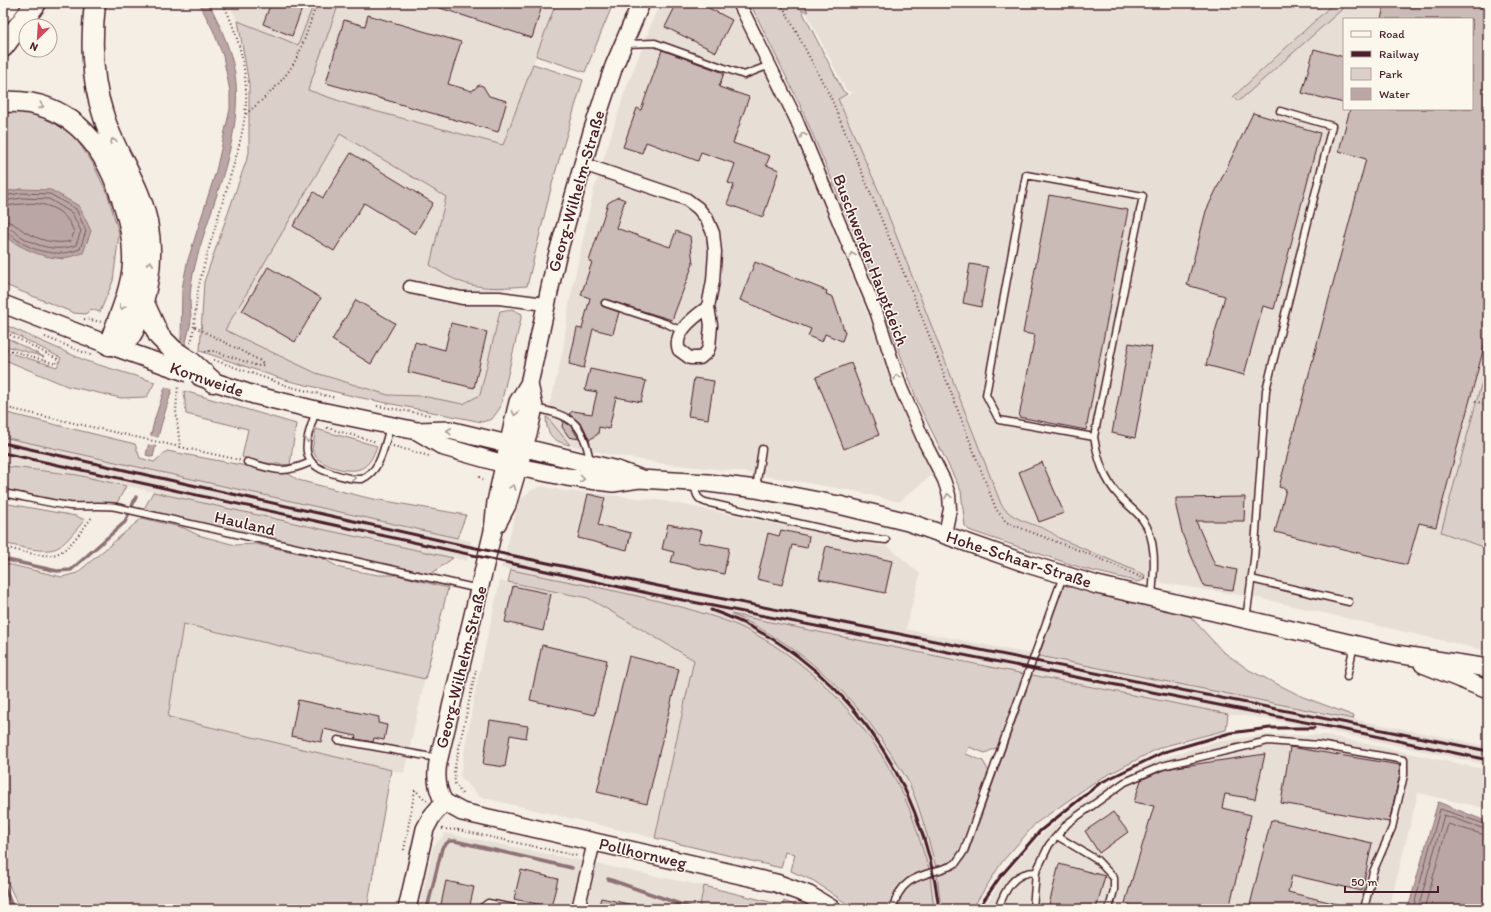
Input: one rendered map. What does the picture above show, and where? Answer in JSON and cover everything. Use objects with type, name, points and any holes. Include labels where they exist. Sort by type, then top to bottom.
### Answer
[{"type":"highway","points":[[3,12],[10,3]]},
{"type":"highway","points":[[3,48],[36,3]]},
{"type":"highway","points":[[3,102],[25,102],[43,106],[72,121],[93,141],[108,164],[116,182],[131,227],[132,266],[129,287],[108,345],[121,344],[129,338],[144,302],[151,260],[148,227],[139,195],[110,132],[98,96],[92,57],[95,3]]},
{"type":"highway","points":[[144,302],[159,336],[213,382]]},
{"type":"main road","name":"Georg-Wilhelm-Straße","points":[[516,446],[518,402],[529,384],[545,304],[583,164],[603,98],[623,44],[641,3]]},
{"type":"main road","name":"Kornweide","points":[[3,304],[108,345],[186,359]]},
{"type":"main road","name":"Kornweide","points":[[213,382],[254,395],[316,410],[417,431],[449,430],[516,446]]},
{"type":"main road","name":"Georg-Wilhelm-Straße","points":[[448,805],[439,791],[436,777],[438,758],[480,590],[493,531],[496,502],[511,465],[516,446],[534,407],[529,384]]},
{"type":"main road","name":"Kornweide","points":[[417,431],[444,447],[511,465]]},
{"type":"main road","name":"Hohe-Schaar-Straße","points":[[516,446],[617,470],[639,478]]},
{"type":"main road","name":"Hohe-Schaar-Straße","points":[[511,465],[566,477],[613,483],[639,478],[756,489],[865,511],[945,534],[1063,576],[1152,590],[1246,618],[1477,674],[1488,690]]},
{"type":"main road","name":"Pollhornweg","points":[[448,805],[462,812],[776,883],[809,895],[832,909]]},
{"type":"main road","points":[[407,909],[425,829],[432,816],[448,805]]},
{"type":"street","name":"Buschwerder Hauptdeich","points":[[738,3],[796,119],[876,312],[901,388],[925,443],[944,480],[949,495],[950,509],[945,534]]},
{"type":"street","points":[[583,164],[686,199],[703,214],[713,234],[715,252],[713,281],[708,307],[710,337],[709,347],[705,355],[695,359],[682,353],[678,344],[682,331],[690,321],[708,307]]},
{"type":"street","points":[[410,287],[462,298],[514,299],[545,304]]},
{"type":"street","points":[[578,909],[594,842]]},
{"type":"lane","points":[[623,44],[655,43],[744,75],[770,65]]},
{"type":"lane","points":[[1246,618],[1251,579],[1266,390],[1332,126],[1280,111]]},
{"type":"lane","points":[[1094,437],[999,420],[986,395],[1026,176],[1143,196],[1094,437],[1098,460],[1107,479],[1120,497],[1143,520],[1150,538],[1154,561],[1152,590]]},
{"type":"lane","points":[[605,303],[665,323],[682,331]]},
{"type":"lane","points":[[534,407],[564,415],[572,420],[582,433],[587,443],[590,464]]},
{"type":"lane","points":[[316,410],[307,439],[308,456],[311,462],[320,470],[357,480],[366,477],[376,467],[390,425]]},
{"type":"lane","points":[[756,489],[762,449]]},
{"type":"lane","points":[[246,462],[288,471],[311,462]]},
{"type":"lane","points":[[694,482],[697,496],[700,500],[705,502],[859,537],[886,540]]},
{"type":"lane","name":"Hauland","points":[[3,493],[67,506],[85,507],[101,505],[116,507],[480,590]]},
{"type":"lane","points":[[893,909],[900,892],[912,878],[952,866],[956,863],[964,851],[1063,576]]},
{"type":"lane","points":[[1251,579],[1349,602]]},
{"type":"lane","points":[[1346,677],[1355,644]]},
{"type":"lane","points":[[338,740],[438,758]]},
{"type":"lane","points":[[1033,909],[1036,872],[1049,845],[1068,823],[1124,782],[1162,766],[1268,741],[1319,745],[1404,760],[1404,775],[1392,828],[1373,872],[1364,909]]},
{"type":"lane","points":[[1057,836],[1097,860],[1114,878],[1114,890],[1109,909]]},
{"type":"lane","points":[[998,909],[1002,898],[1014,879],[1024,872],[1036,872]]},
{"type":"lane","points":[[480,909],[488,903],[520,909]]},
{"type":"path","points":[[186,359],[195,327],[201,277],[238,154],[246,115],[246,90],[243,65],[234,27],[223,3]]},
{"type":"path","points":[[246,115],[268,95],[299,54],[317,3]]},
{"type":"path","points":[[781,3],[831,98],[920,312],[994,502],[1002,518],[1028,531],[1094,556],[1152,590]]},
{"type":"path","points":[[186,359],[206,351],[214,351],[258,366],[264,365],[264,363],[259,360],[195,327]]},
{"type":"path","points":[[3,331],[57,359],[56,364],[3,348]]},
{"type":"path","points":[[212,359],[291,387],[337,398]]},
{"type":"path","points":[[176,391],[176,411],[180,447]]},
{"type":"path","points":[[1475,401],[1488,405]]},
{"type":"path","points":[[376,406],[430,415]]},
{"type":"path","points":[[3,407],[246,462]]},
{"type":"path","points":[[3,547],[44,556],[62,552],[70,546],[101,505]]},
{"type":"path","points":[[466,797],[457,788],[453,776],[476,670]]},
{"type":"path","points":[[406,837],[415,790]]},
{"type":"path","points":[[458,830],[590,859]]},
{"type":"shaded area","points":[[228,3],[314,3],[298,45],[238,21]]},
{"type":"shaded area","points":[[339,3],[556,3],[503,145],[348,104],[307,90]]},
{"type":"shaded area","points":[[661,3],[730,3],[785,111],[870,320],[892,384],[932,475],[899,502],[854,491],[736,471],[666,464],[607,454],[557,442],[546,428],[546,414],[553,393],[563,350],[569,304],[593,193],[624,94],[655,14]]},
{"type":"shaded area","points":[[792,3],[1488,3],[1488,359],[1441,532],[1488,549],[1488,651],[1259,598],[1143,580],[1145,575],[1059,538],[1051,531],[1037,525],[1021,521],[1008,513],[1001,504],[880,194],[838,99],[853,93],[846,90],[807,14]]},
{"type":"shaded area","points":[[340,134],[446,197],[449,278],[478,288],[505,287],[480,395],[463,404],[422,396],[388,395],[316,373],[225,330]]},
{"type":"shaded area","points":[[3,437],[471,541],[467,561],[77,475],[3,466]]},
{"type":"shaded area","points":[[542,486],[564,491],[665,501],[889,547],[920,574],[906,629],[1468,742],[1488,747],[1488,765],[1262,718],[1228,714],[733,615],[786,643],[816,667],[860,710],[879,735],[908,782],[923,820],[937,874],[941,909],[934,909],[929,869],[910,810],[898,785],[861,725],[813,675],[790,656],[745,629],[711,616],[653,599],[501,568],[519,501],[530,491]]},
{"type":"shaded area","points":[[500,581],[588,598],[694,660],[655,838],[480,797],[460,776],[475,692]]},
{"type":"shaded area","points":[[183,623],[425,679],[404,773],[168,717]]},
{"type":"shaded area","points":[[1261,735],[1325,735],[1488,770],[1488,791],[1484,808],[1418,793],[1389,909],[983,909],[1004,876],[1042,834],[1094,793],[1157,760],[1211,743]]},
{"type":"shaded area","points":[[446,833],[704,886],[699,909],[419,909],[433,847]]},
{"type":"green space","points":[[314,3],[339,3],[308,90],[348,104],[503,145],[533,64],[583,80],[553,180],[527,286],[499,288],[476,286],[454,279],[430,265],[446,197],[340,134],[225,330],[316,373],[388,395],[422,396],[463,404],[480,395],[500,311],[512,309],[522,314],[500,408],[492,419],[482,422],[357,397],[285,380],[200,351],[204,282],[249,153],[249,84],[238,21],[298,45]]},
{"type":"green space","points":[[556,3],[604,3],[612,6],[585,72],[536,56]]},
{"type":"green space","points":[[750,3],[803,3],[808,12],[801,9],[843,91],[847,94],[838,99],[880,194],[1001,504],[1013,516],[1021,520],[1145,575],[1143,580],[1139,582],[1085,569],[980,534],[969,530],[965,526],[961,491],[918,403],[867,263],[801,107]]},
{"type":"green space","points":[[1334,3],[1349,3],[1239,101],[1233,97]]},
{"type":"green space","points":[[16,110],[49,118],[71,132],[92,162],[108,195],[119,234],[113,281],[100,312],[90,309],[86,314],[74,313],[3,284],[3,235],[17,244],[32,250],[63,259],[22,189],[3,192],[3,111]]},
{"type":"green space","points":[[3,324],[86,361],[155,382],[147,397],[121,398],[67,386],[3,359],[3,351],[57,367],[61,358],[3,328]]},
{"type":"green space","points":[[3,336],[44,357],[3,345]]},
{"type":"green space","points":[[1488,359],[1488,549],[1441,532]]},
{"type":"green space","points":[[184,391],[296,424],[290,465],[266,463],[242,457],[248,429],[186,414]]},
{"type":"green space","points":[[3,412],[135,444],[140,458],[154,462],[167,451],[289,474],[298,480],[368,498],[466,515],[457,538],[3,437]]},
{"type":"green space","points":[[546,417],[570,445],[555,439],[549,433]]},
{"type":"green space","points":[[316,429],[377,446],[370,460],[364,467],[353,470],[339,469],[326,464],[316,457],[312,450]]},
{"type":"green space","points":[[3,466],[77,475],[126,486],[117,503],[83,504],[43,499],[3,489]]},
{"type":"green space","points":[[153,492],[453,558],[431,574],[377,564],[144,509]]},
{"type":"green space","points":[[3,503],[76,516],[85,520],[59,547],[47,550],[23,548],[3,543]]},
{"type":"green space","points":[[142,518],[184,528],[198,535],[235,545],[255,544],[322,558],[340,568],[378,575],[397,575],[448,588],[425,679],[183,624],[168,717],[391,770],[367,909],[20,909],[7,881],[8,830],[3,813],[3,563],[62,577],[77,573]]},
{"type":"green space","points":[[511,570],[642,597],[685,608],[731,623],[772,644],[821,682],[843,704],[863,728],[881,754],[909,808],[929,869],[914,875],[898,887],[891,900],[890,909],[854,909],[814,881],[791,871],[795,854],[785,852],[781,868],[655,838],[694,660],[588,598],[508,582]]},
{"type":"green space","points":[[1064,584],[1189,615],[1222,651],[1249,670],[1303,697],[1354,716],[1353,719],[1039,656]]},
{"type":"green space","points":[[731,614],[1024,674],[998,747],[985,753],[969,747],[966,754],[983,761],[989,772],[960,851],[952,861],[936,867],[921,814],[909,783],[876,732],[859,710],[822,672],[801,655],[756,626]]},
{"type":"green space","points":[[1032,675],[1228,714],[1226,730],[1161,747],[1096,781],[1035,824],[1002,862],[972,909],[941,909],[937,874],[948,871],[960,864],[969,850]]},
{"type":"green space","points":[[930,876],[934,909],[896,909],[903,891],[907,887],[918,880]]},
{"type":"green space","points":[[704,886],[774,903],[773,909],[699,909]]},
{"type":"green space","points":[[784,901],[803,909],[782,909]]},
{"type":"water","points":[[199,3],[209,3],[230,52],[235,73],[236,108],[233,132],[222,180],[199,250],[193,274],[190,295],[190,326],[153,457],[146,455],[155,418],[181,339],[182,289],[187,263],[216,171],[230,109],[230,91],[223,56],[213,30]]},
{"type":"water","points":[[22,189],[51,190],[79,206],[91,231],[83,253],[64,258],[53,258],[23,248],[3,235],[3,192]]},
{"type":"water","points":[[1438,802],[1488,822],[1488,909],[1408,909]]},
{"type":"pier","points":[[179,339],[187,346],[174,390],[164,386]]},
{"type":"pier","points":[[148,435],[159,438],[157,446],[147,444]]},
{"type":"building","points":[[271,3],[304,3],[292,36],[263,24]]},
{"type":"building","points":[[431,3],[543,3],[532,38],[431,5]]},
{"type":"building","points":[[677,3],[710,3],[707,7],[732,20],[716,52],[665,27]]},
{"type":"building","points":[[1385,3],[1465,3],[1488,9],[1488,332],[1436,527],[1419,523],[1407,565],[1275,532],[1286,489],[1279,487],[1366,159],[1339,151],[1350,110],[1473,110],[1473,18],[1381,18]]},
{"type":"building","points":[[368,15],[461,42],[448,84],[472,91],[479,85],[483,86],[489,96],[507,101],[498,132],[326,83],[344,20],[365,26]]},
{"type":"building","points":[[1314,49],[1343,57],[1343,103],[1302,93]]},
{"type":"building","points":[[662,50],[724,73],[719,87],[749,97],[733,143],[770,156],[766,165],[779,170],[763,217],[727,204],[734,185],[728,183],[735,164],[701,152],[698,161],[646,142],[642,153],[623,147],[637,108],[641,110]]},
{"type":"building","points":[[1253,113],[1320,133],[1274,309],[1263,306],[1244,375],[1206,365],[1225,296],[1187,285],[1206,211]]},
{"type":"building","points":[[351,153],[433,203],[415,234],[364,203],[334,251],[293,226],[314,192],[323,198]]},
{"type":"building","points":[[1049,195],[1128,210],[1086,430],[1019,417],[1035,335],[1023,333]]},
{"type":"building","points":[[618,197],[625,200],[616,228],[670,247],[676,231],[690,236],[693,264],[672,320],[604,299],[601,302],[602,306],[619,312],[613,334],[593,329],[584,368],[569,364],[577,328],[582,329],[590,298],[581,295],[592,262],[589,261],[608,203]]},
{"type":"building","points":[[755,262],[827,291],[826,294],[833,297],[845,333],[842,341],[825,334],[822,342],[808,336],[811,329],[740,300]]},
{"type":"building","points":[[970,264],[988,267],[981,307],[963,303]]},
{"type":"building","points":[[268,267],[321,298],[295,342],[242,311]]},
{"type":"building","points":[[356,300],[395,323],[371,364],[332,340]]},
{"type":"building","points":[[451,323],[487,332],[474,388],[408,372],[415,342],[445,350]]},
{"type":"building","points":[[1129,343],[1152,347],[1135,438],[1112,433]]},
{"type":"building","points":[[851,363],[879,435],[844,449],[816,377]]},
{"type":"building","points":[[590,369],[646,381],[641,402],[616,397],[609,429],[599,427],[598,434],[589,440],[583,426],[569,414],[573,411],[592,414],[597,392],[585,390]]},
{"type":"building","points":[[694,378],[714,381],[708,419],[688,416]]},
{"type":"building","points":[[563,421],[571,426],[579,439],[569,437],[562,427]]},
{"type":"building","points":[[1042,462],[1064,513],[1039,522],[1019,472]]},
{"type":"building","points":[[588,494],[605,498],[598,525],[631,533],[627,550],[578,538]]},
{"type":"building","points":[[1245,497],[1244,521],[1196,521],[1215,565],[1237,570],[1233,590],[1204,586],[1183,536],[1176,507],[1176,498]]},
{"type":"building","points":[[668,524],[702,531],[699,542],[729,548],[724,574],[671,562],[674,552],[662,549]]},
{"type":"building","points":[[781,530],[809,536],[807,548],[792,545],[782,585],[757,579],[768,533],[779,536]]},
{"type":"building","points":[[826,546],[892,561],[885,593],[819,579]]},
{"type":"building","points":[[513,586],[551,594],[543,631],[505,622]]},
{"type":"building","points":[[542,645],[607,660],[595,715],[530,700]]},
{"type":"building","points":[[629,656],[679,669],[647,804],[597,792]]},
{"type":"building","points":[[298,700],[379,717],[378,723],[387,725],[384,740],[374,738],[373,742],[355,739],[356,736],[324,729],[321,742],[291,736]]},
{"type":"building","points":[[490,720],[528,726],[526,738],[510,735],[505,767],[483,764]]},
{"type":"building","points":[[1290,747],[1400,765],[1400,774],[1389,822],[1281,803]]},
{"type":"building","points":[[1265,754],[1255,799],[1225,794],[1222,808],[1251,815],[1229,909],[1129,909],[1130,905],[1125,903],[1154,806],[1134,802],[1141,780],[1163,770],[1176,767]]},
{"type":"building","points":[[1113,812],[1128,832],[1099,853],[1085,831]]},
{"type":"building","points":[[1271,820],[1372,843],[1362,891],[1292,875],[1288,892],[1341,905],[1341,909],[1249,909]]},
{"type":"building","points":[[1059,864],[1105,876],[1096,909],[1048,909]]},
{"type":"building","points":[[521,870],[558,879],[551,907],[514,899]]},
{"type":"building","points":[[446,881],[474,887],[469,909],[440,909]]},
{"type":"building","points":[[601,898],[633,905],[632,909],[598,909]]},
{"type":"waterway","points":[[3,559],[57,571],[71,570],[125,522],[136,497]]},
{"type":"waterway","points":[[427,909],[442,848],[449,841],[455,841],[572,868]]},
{"type":"waterway","points":[[608,879],[694,909]]},
{"type":"waterway","points":[[3,883],[13,909]]},
{"type":"railway","points":[[3,443],[457,544],[638,582],[1488,751]]},
{"type":"railway","points":[[3,453],[652,594],[1366,734],[1488,760]]},
{"type":"railway","points":[[711,610],[757,630],[799,657],[835,689],[867,727],[894,768],[915,813],[930,860],[939,909]]},
{"type":"railway","points":[[978,909],[1000,877],[1040,831],[1100,783],[1164,752],[1230,733],[1270,728],[1314,728]]}]
